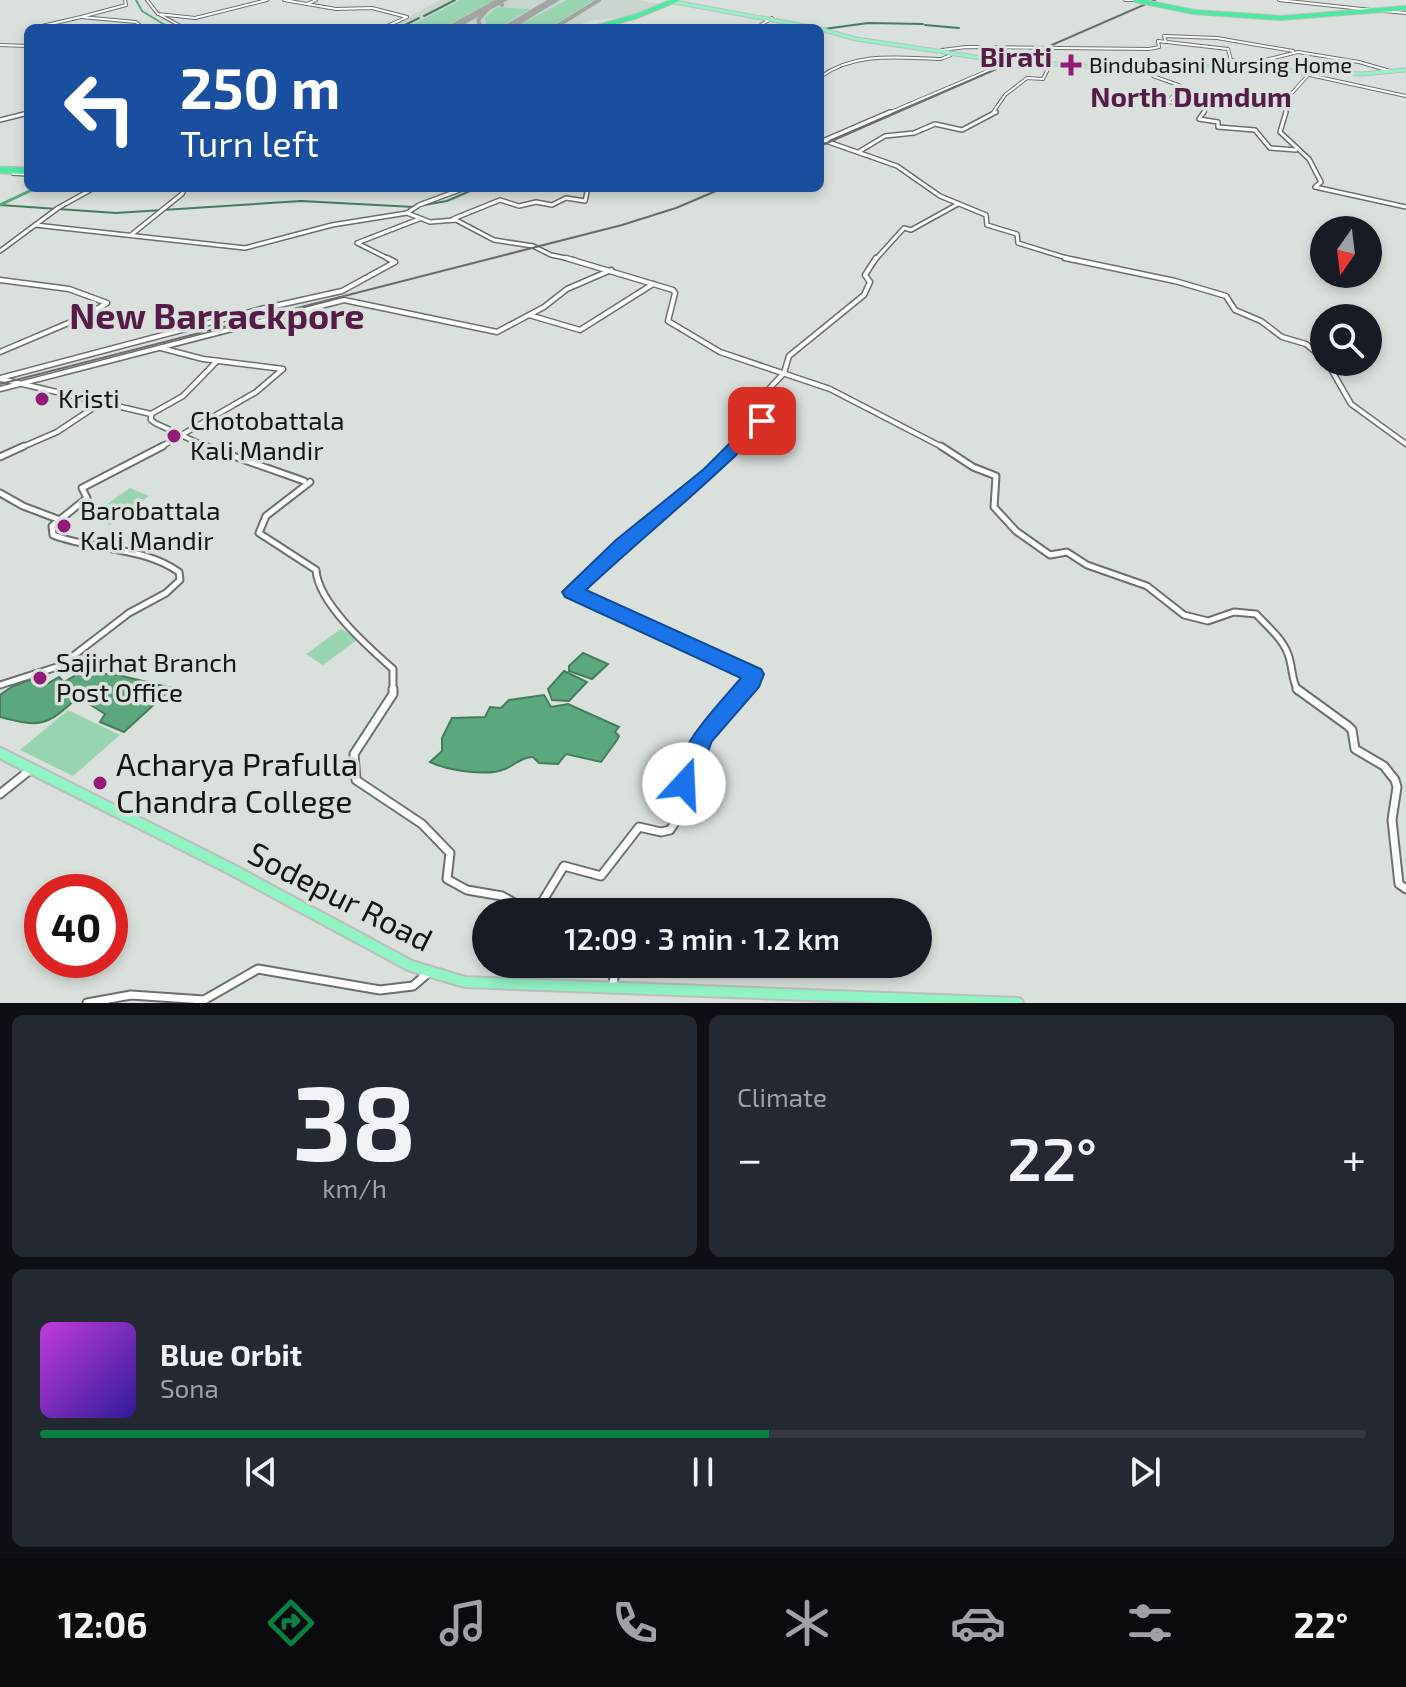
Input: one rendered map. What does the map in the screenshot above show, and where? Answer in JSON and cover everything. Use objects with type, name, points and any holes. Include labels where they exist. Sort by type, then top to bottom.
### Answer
[{"type":"highway","points":[[1135,0],[1194,12],[1276,18],[1406,9]]},
{"type":"highway","points":[[607,24],[673,1]]},
{"type":"highway","points":[[0,171],[24,173]]},
{"type":"main road","points":[[673,1],[798,24]]},
{"type":"main road","points":[[824,30],[858,39],[989,59],[1125,69],[1406,70]]},
{"type":"main road","points":[[1034,62],[1111,68]]},
{"type":"main road","points":[[1034,62],[1111,68]]},
{"type":"main road","name":"Sodepur Road","points":[[0,753],[428,973],[465,982],[1018,1003]]},
{"type":"street","points":[[51,24],[126,5],[125,0]]},
{"type":"street","points":[[147,0],[158,14],[177,24]]},
{"type":"street","points":[[158,14],[195,18],[267,0]]},
{"type":"street","points":[[284,0],[336,9],[372,8],[407,17],[392,24]]},
{"type":"street","points":[[307,4],[316,0]]},
{"type":"street","points":[[1125,0],[1135,0]]},
{"type":"street","points":[[1279,0],[1371,10]]},
{"type":"street","points":[[1384,11],[1406,9]]},
{"type":"street","points":[[81,17],[138,24]]},
{"type":"street","points":[[762,24],[772,18]]},
{"type":"street","points":[[1166,42],[1164,36],[1171,34],[1211,35],[1226,41],[1362,63],[1391,72]]},
{"type":"street","points":[[943,51],[966,47],[1151,49],[1159,47],[1158,41],[1228,49],[1231,60],[1250,63]]},
{"type":"street","points":[[0,45],[24,46]]},
{"type":"street","points":[[943,51],[951,55],[1034,62]]},
{"type":"street","points":[[1232,69],[1298,52]]},
{"type":"street","points":[[824,74],[843,62],[858,62],[870,57],[941,59],[951,55]]},
{"type":"street","points":[[824,139],[1012,60]]},
{"type":"street","points":[[860,151],[885,136],[914,133],[934,125],[959,131],[970,127],[996,112],[1005,95],[1027,78],[1043,79],[1051,63]]},
{"type":"street","points":[[1152,69],[1153,76],[1181,86],[1168,102],[1207,108],[1199,119],[1218,122],[1218,127],[1255,130],[1270,148],[1297,150]]},
{"type":"street","points":[[1295,72],[1406,96]]},
{"type":"street","points":[[1309,74],[1289,95],[1283,107],[1287,117],[1281,121],[1280,132],[1309,159],[1320,181],[1315,187],[1406,207]]},
{"type":"street","points":[[0,120],[24,114]]},
{"type":"street","points":[[824,141],[897,166],[940,196],[986,215],[989,226],[1018,235],[1018,243],[1054,258],[1102,265],[1226,296],[1235,310],[1261,321],[1282,337],[1310,348]]},
{"type":"street","points":[[0,251],[56,209],[87,192]]},
{"type":"street","points":[[131,236],[183,192]]},
{"type":"street","points":[[35,225],[86,228],[206,246],[245,248],[332,225],[407,213],[454,192]]},
{"type":"street","points":[[407,213],[438,223],[453,220],[500,200],[519,206],[536,202],[552,205],[566,198],[585,201],[587,192]]},
{"type":"street","points":[[542,898],[564,866],[604,875],[639,827],[661,832],[670,830],[686,809],[685,778],[702,739],[753,678],[749,672],[572,591],[710,473],[762,421],[762,417],[748,412],[784,373],[789,356],[864,295],[870,282],[865,275],[896,234],[904,228],[911,230],[958,204]]},
{"type":"street","points":[[0,379],[261,309],[342,291],[395,262],[357,243],[421,219]]},
{"type":"street","points":[[453,220],[465,223],[494,240],[533,246],[551,255],[611,270],[675,293],[667,319],[672,325],[720,352],[798,376],[862,404],[973,467],[996,476],[994,507],[1016,531],[1050,555],[1067,552],[1092,568],[1147,586],[1172,608],[1198,619],[1213,620],[1234,612],[1256,614],[1279,638],[1288,654],[1293,683],[1300,694],[1348,726],[1352,730],[1355,749],[1384,766],[1395,780],[1393,845],[1399,884],[1406,889]]},
{"type":"street","points":[[0,389],[344,300],[496,332],[546,305],[567,289],[611,270]]},
{"type":"street","points":[[0,280],[60,286],[87,293],[107,303],[0,352]]},
{"type":"street","points":[[528,315],[580,330],[653,284]]},
{"type":"street","points":[[0,685],[26,674],[60,666],[129,613],[166,593],[180,580],[179,572],[163,562],[133,553],[84,547],[53,535],[50,528],[86,501],[87,494],[82,488],[183,436],[256,392],[283,369],[218,361],[161,348]]},
{"type":"street","points":[[0,379],[151,414],[186,394],[218,361]]},
{"type":"street","points":[[1335,376],[1351,404],[1406,444]]},
{"type":"street","points":[[0,457],[57,432],[100,403]]},
{"type":"street","points":[[151,414],[151,420],[233,458],[307,481],[266,516],[259,533],[316,570],[319,588],[366,645],[393,669],[393,694],[354,754],[358,773],[356,780],[422,824],[450,853],[447,879],[467,890],[506,898]]},
{"type":"street","points":[[0,493],[23,506],[60,520]]},
{"type":"street","points":[[0,794],[31,769]]},
{"type":"street","points":[[87,1003],[107,996],[203,1001],[247,972],[258,969],[380,990],[413,986],[428,973]]},
{"type":"street","points":[[612,988],[614,978]]},
{"type":"street","points":[[214,1003],[221,991]]},
{"type":"shaded area","points":[[440,0],[639,0],[661,4],[629,17],[582,24],[395,24]]},
{"type":"shaded area","points":[[461,0],[495,0],[450,24],[414,24]]},
{"type":"shaded area","points":[[567,0],[594,0],[555,24],[521,24]]},
{"type":"shaded area","points":[[497,7],[530,9],[505,24],[486,24],[485,18]]},
{"type":"shaded area","points":[[130,488],[149,496],[110,525],[94,518],[102,513],[100,509]]},
{"type":"shaded area","points":[[341,629],[358,639],[323,665],[306,654]]},
{"type":"shaded area","points":[[583,653],[608,664],[592,679],[569,671],[569,666]]},
{"type":"shaded area","points":[[564,671],[587,682],[569,701],[552,700],[548,689]]},
{"type":"shaded area","points":[[81,672],[118,675],[172,688],[124,732],[100,722],[105,714],[81,699],[80,694],[64,682]]},
{"type":"shaded area","points":[[59,677],[78,697],[51,719],[25,723],[0,717],[0,695],[13,686],[32,679],[45,685]]},
{"type":"shaded area","points":[[544,695],[551,707],[568,704],[619,727],[615,732],[619,736],[617,740],[601,762],[566,754],[558,764],[539,763],[529,757],[505,769],[478,772],[446,768],[430,762],[442,751],[442,738],[452,718],[485,717],[490,707],[501,708],[509,700]]},
{"type":"shaded area","points":[[68,710],[120,735],[73,776],[20,750]]},
{"type":"waterway","points":[[136,0],[142,11],[163,24]]},
{"type":"waterway","points":[[424,16],[455,0]]},
{"type":"waterway","points":[[407,24],[419,18]]},
{"type":"waterway","points":[[824,29],[868,23],[923,24]]},
{"type":"waterway","points":[[925,25],[959,28]]},
{"type":"waterway","points":[[0,205],[28,192]]},
{"type":"waterway","points":[[424,205],[447,201],[468,192]]},
{"type":"waterway","points":[[0,205],[116,213],[301,201],[414,207]]},
{"type":"taxiway","points":[[560,24],[599,0]]},
{"type":"taxiway","points":[[499,2],[502,5]]},
{"type":"taxiway","points":[[480,24],[478,20],[490,7]]},
{"type":"runway","points":[[458,24],[503,0]]},
{"type":"runway","points":[[513,24],[555,0]]},
{"type":"railway","points":[[824,144],[1155,0]]},
{"type":"railway","points":[[0,384],[622,225],[714,192]]},
{"type":"place","name":"Bindubasini Nursing Home","points":[[1071,65]]},
{"type":"place","name":"Kristi","points":[[42,399]]},
{"type":"place","name":"Chotobattala Kali Mandir","points":[[174,436]]},
{"type":"place","name":"Barobattala Kali Mandir","points":[[64,526]]},
{"type":"place","name":"Sajirhat Branch Post Office","points":[[40,678]]},
{"type":"place","name":"Acharya Prafulla Chandra College","points":[[100,783]]},
{"type":"district","name":"Birati","points":[[1016,57]]},
{"type":"district","name":"North Dumdum","points":[[1191,97]]},
{"type":"district","name":"New Barrackpore","points":[[217,316]]},
{"type":"route","points":[[684,784],[689,764],[704,735],[751,681],[753,674],[572,592],[623,544],[710,473],[762,421]]}]
